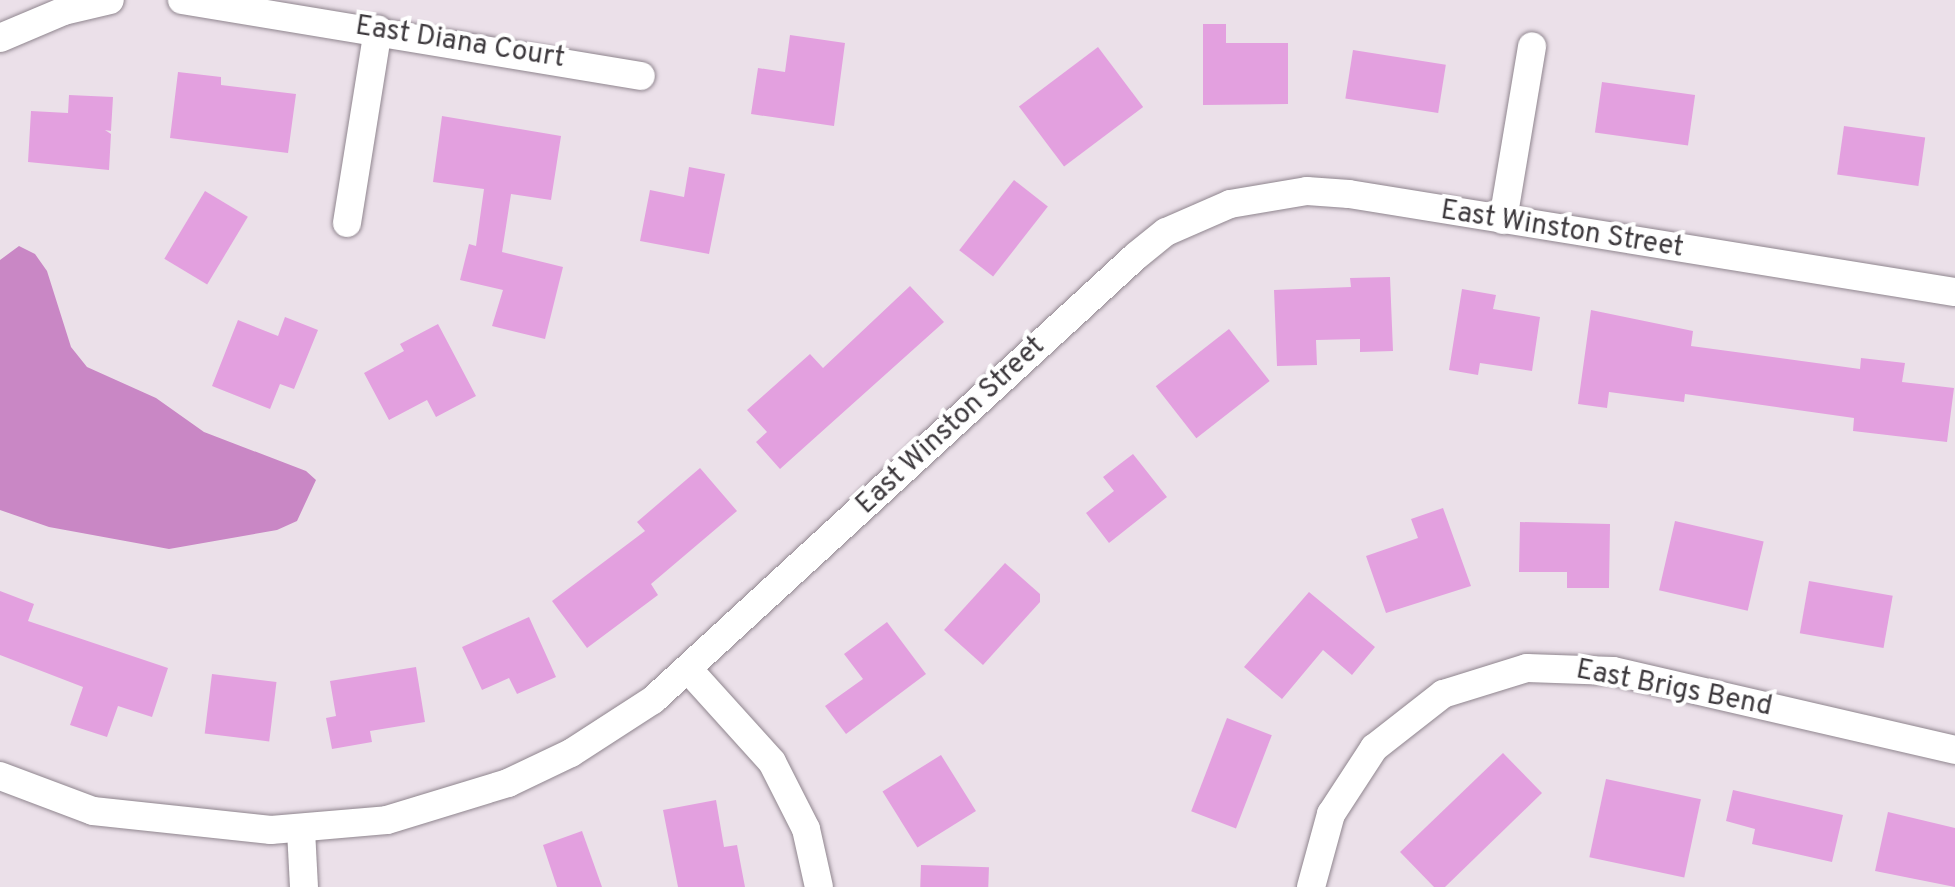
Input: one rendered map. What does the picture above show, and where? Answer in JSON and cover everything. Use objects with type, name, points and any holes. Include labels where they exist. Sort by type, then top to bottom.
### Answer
[{"type":"street","points":[[0,38],[64,11],[110,0]]},
{"type":"street","name":"East Diana Court","points":[[182,0],[378,29],[641,76]]},
{"type":"street","points":[[347,223],[378,29]]},
{"type":"street","points":[[1503,220],[1532,46]]},
{"type":"street","name":"East Winston Street","points":[[0,776],[93,811],[240,828],[301,830],[387,820],[508,783],[612,729],[688,669],[1166,232],[1230,204],[1307,191],[1955,292]]},
{"type":"street","name":"East Brigs Bend","points":[[1311,887],[1331,814],[1374,748],[1443,694],[1527,668],[1613,671],[1955,750]]},
{"type":"street","points":[[688,669],[772,762],[806,829],[819,887]]},
{"type":"street","points":[[301,830],[304,887]]},
{"type":"shaded area","points":[[19,246],[35,254],[47,271],[71,347],[87,367],[156,398],[204,432],[306,471],[316,480],[297,521],[277,530],[169,549],[49,527],[0,510],[0,260]]},
{"type":"building","points":[[1203,24],[1226,24],[1226,43],[1288,43],[1288,104],[1203,105]]},
{"type":"building","points":[[790,35],[845,43],[834,126],[751,114],[758,68],[785,72]]},
{"type":"building","points":[[1098,47],[1143,107],[1064,166],[1019,107]]},
{"type":"building","points":[[1353,50],[1446,65],[1438,113],[1345,98]]},
{"type":"building","points":[[178,72],[221,77],[221,85],[296,94],[288,153],[170,138]]},
{"type":"building","points":[[1602,82],[1695,95],[1688,146],[1595,133]]},
{"type":"building","points":[[69,95],[113,97],[111,131],[105,130],[111,134],[109,170],[28,162],[31,111],[68,113]]},
{"type":"building","points":[[442,116],[561,136],[551,200],[511,194],[502,252],[563,267],[545,339],[492,326],[503,290],[460,280],[469,244],[476,246],[484,189],[433,182]]},
{"type":"building","points":[[1844,126],[1925,137],[1918,186],[1837,175]]},
{"type":"building","points":[[689,167],[725,174],[709,254],[640,241],[650,190],[684,197]]},
{"type":"building","points":[[1014,180],[1048,206],[993,277],[959,250]]},
{"type":"building","points":[[205,191],[248,217],[207,284],[164,259]]},
{"type":"building","points":[[1390,277],[1393,351],[1360,352],[1360,339],[1316,340],[1317,365],[1277,366],[1274,290],[1351,287],[1350,278]]},
{"type":"building","points":[[910,286],[944,322],[780,469],[756,442],[767,432],[747,410],[810,354],[823,368]]},
{"type":"building","points":[[1462,289],[1496,295],[1493,309],[1540,317],[1532,371],[1480,363],[1478,375],[1449,370]]},
{"type":"building","points":[[1591,310],[1693,331],[1691,346],[1860,369],[1861,358],[1905,363],[1902,382],[1954,388],[1947,442],[1853,431],[1854,418],[1685,394],[1684,402],[1609,392],[1607,408],[1578,404]]},
{"type":"building","points":[[285,317],[318,330],[294,389],[280,384],[270,409],[212,386],[238,320],[278,336]]},
{"type":"building","points":[[438,324],[476,396],[436,417],[427,400],[389,420],[364,373],[404,351],[400,344]]},
{"type":"building","points":[[1229,329],[1270,381],[1196,438],[1156,386]]},
{"type":"building","points":[[1133,454],[1167,497],[1109,543],[1086,513],[1114,491],[1103,477]]},
{"type":"building","points":[[700,468],[737,511],[651,584],[658,595],[587,648],[552,601],[645,531],[637,522]]},
{"type":"building","points":[[1443,508],[1471,586],[1386,613],[1366,556],[1418,538],[1411,519]]},
{"type":"building","points":[[1675,521],[1764,541],[1748,611],[1659,590]]},
{"type":"building","points":[[1520,522],[1610,524],[1609,588],[1567,588],[1567,572],[1519,572]]},
{"type":"building","points":[[1005,563],[1040,594],[1040,602],[983,665],[944,630]]},
{"type":"building","points":[[1809,581],[1893,596],[1884,648],[1800,633]]},
{"type":"building","points":[[0,591],[34,604],[28,621],[168,668],[152,717],[118,706],[107,737],[70,725],[83,687],[0,655]]},
{"type":"building","points":[[1309,592],[1375,647],[1352,675],[1323,650],[1282,699],[1244,667]]},
{"type":"building","points":[[529,617],[556,677],[517,694],[509,678],[482,690],[462,647]]},
{"type":"building","points":[[887,622],[926,674],[846,734],[825,706],[863,679],[844,654]]},
{"type":"building","points":[[416,667],[425,722],[370,731],[372,742],[332,749],[326,718],[336,716],[330,681]]},
{"type":"building","points":[[212,674],[277,682],[269,741],[205,734]]},
{"type":"building","points":[[1227,718],[1272,735],[1236,829],[1191,811]]},
{"type":"building","points":[[1503,753],[1542,793],[1445,887],[1434,887],[1400,852]]},
{"type":"building","points":[[941,755],[976,811],[917,848],[882,792]]},
{"type":"building","points":[[1606,779],[1701,799],[1684,877],[1589,857]]},
{"type":"building","points":[[1733,790],[1843,815],[1832,862],[1752,844],[1755,829],[1726,821]]},
{"type":"building","points":[[716,800],[724,847],[737,845],[745,887],[678,887],[663,810]]},
{"type":"building","points":[[1888,812],[1955,828],[1955,887],[1875,871]]},
{"type":"building","points":[[582,831],[602,887],[557,887],[543,845]]},
{"type":"building","points":[[921,865],[989,867],[988,887],[920,887]]}]
